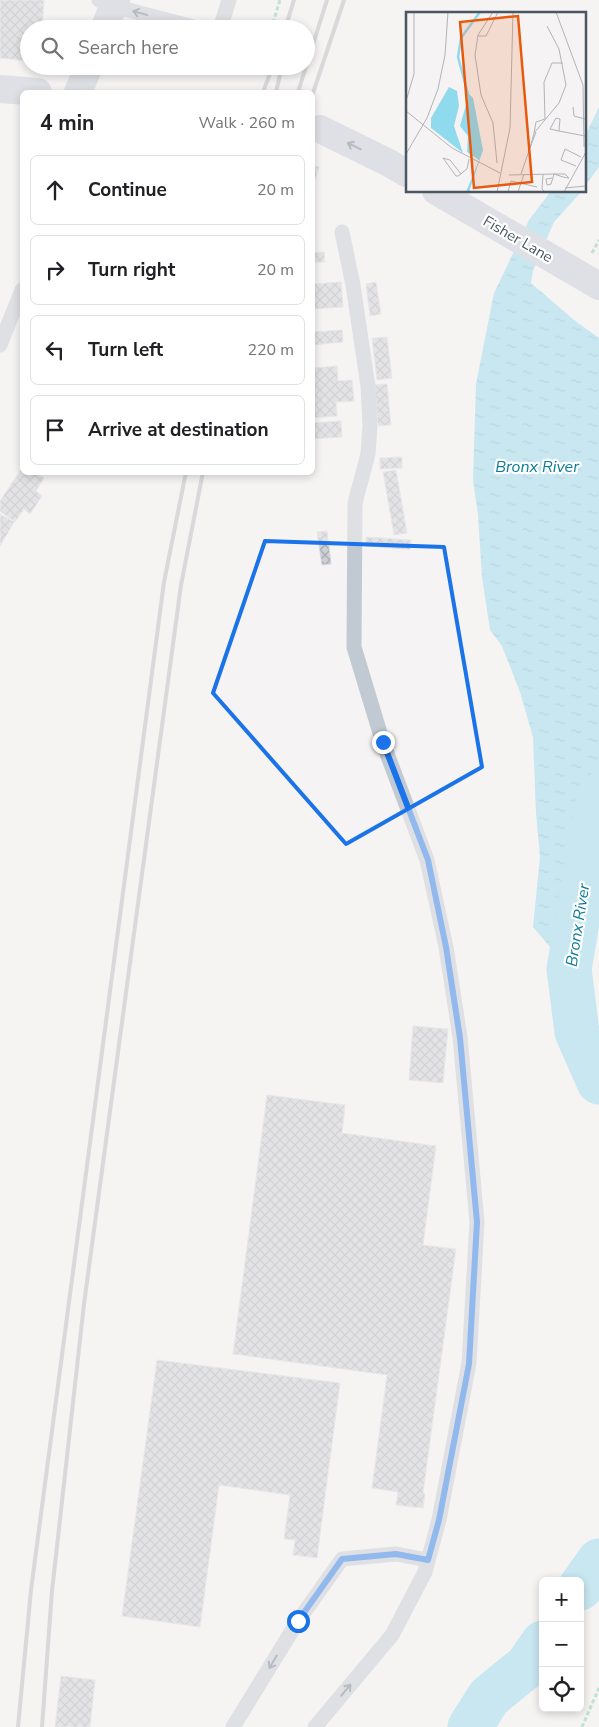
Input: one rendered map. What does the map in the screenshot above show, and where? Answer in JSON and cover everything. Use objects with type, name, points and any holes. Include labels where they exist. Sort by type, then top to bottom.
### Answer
[{"type":"street","points":[[79,90],[85,75]]},
{"type":"street","points":[[0,90],[20,91]]},
{"type":"street","points":[[320,128],[399,168]]},
{"type":"street","name":"Fisher Lane","points":[[438,192],[599,286]]},
{"type":"lane","points":[[223,20],[229,0]]},
{"type":"lane","points":[[108,9],[159,20]]},
{"type":"lane","points":[[315,1727],[392,1634],[425,1572],[439,1520],[469,1364],[477,1222],[460,1038],[446,947],[428,860],[383,742],[354,647],[354,503],[368,454],[370,425],[368,386],[353,284],[342,232]]},
{"type":"lane","points":[[0,345],[20,295]]},
{"type":"lane","points":[[233,1727],[298,1621],[342,1559],[396,1554],[428,1560]]},
{"type":"path","points":[[274,20],[280,0]]},
{"type":"path","points":[[588,258],[599,240]]},
{"type":"path","points":[[582,1727],[599,1688]]},
{"type":"highlighted area","points":[[265,541],[444,547],[482,767],[346,844],[213,693]]},
{"type":"water","points":[[599,107],[599,167],[586,185],[586,134]]},
{"type":"water","name":"Bronx River","points":[[550,192],[581,192],[554,222],[533,271],[531,283],[574,320],[599,338],[599,896],[569,969],[533,927],[540,857],[533,737],[520,692],[502,646],[490,630],[482,577],[478,515],[473,480],[476,384],[494,293],[529,220]]},
{"type":"building","points":[[0,0],[44,0],[43,20],[20,20],[20,60],[0,58]]},
{"type":"building","points":[[315,166],[319,167],[315,180]]},
{"type":"building","points":[[324,252],[325,262],[315,262],[315,253]]},
{"type":"building","points":[[341,282],[343,307],[315,309],[315,284]]},
{"type":"building","points":[[376,282],[381,314],[370,316],[366,284]]},
{"type":"building","points":[[342,330],[343,342],[315,345],[315,332]]},
{"type":"building","points":[[387,337],[392,378],[377,380],[372,338]]},
{"type":"building","points":[[337,366],[338,381],[352,380],[354,401],[336,402],[337,416],[315,418],[315,368]]},
{"type":"building","points":[[387,384],[391,425],[378,426],[375,385]]},
{"type":"building","points":[[341,421],[342,437],[315,439],[315,423]]},
{"type":"building","points":[[402,457],[402,468],[380,469],[380,458]]},
{"type":"building","points":[[396,470],[407,533],[394,535],[383,472]]},
{"type":"building","points":[[20,471],[20,475],[40,475],[44,478],[36,491],[42,496],[30,514],[24,509],[15,522],[0,511],[0,501]]},
{"type":"building","points":[[0,514],[14,522],[0,546]]},
{"type":"building","points":[[327,531],[331,564],[322,565],[317,532]]},
{"type":"building","points":[[366,537],[411,540],[410,549],[366,546]]},
{"type":"building","points":[[413,1026],[448,1029],[443,1083],[409,1080]]},
{"type":"building","points":[[267,1095],[345,1105],[342,1133],[436,1146],[423,1245],[456,1249],[423,1493],[425,1494],[423,1508],[396,1505],[398,1492],[372,1488],[387,1375],[233,1354]]},
{"type":"building","points":[[157,1360],[340,1383],[317,1558],[293,1555],[295,1540],[284,1539],[290,1495],[219,1485],[200,1627],[122,1616]]},
{"type":"building","points":[[61,1676],[95,1680],[90,1727],[55,1727]]},
{"type":"waterway","name":"Bronx River","points":[[599,795],[569,969],[577,1032],[599,1082]]},
{"type":"waterway","name":"Bronx River","points":[[584,1582],[599,1561]]},
{"type":"waterway","name":"Bronx River","points":[[470,1727],[489,1697],[527,1666],[539,1649]]},
{"type":"railway","points":[[288,20],[294,0]]},
{"type":"railway","points":[[315,38],[327,0]]},
{"type":"railway","points":[[314,90],[344,0]]},
{"type":"railway","points":[[264,90],[270,75]]},
{"type":"railway","points":[[276,90],[280,75]]},
{"type":"railway","points":[[299,90],[303,75]]},
{"type":"railway","points":[[18,1727],[31,1590],[164,582],[185,475]]},
{"type":"railway","points":[[42,1727],[52,1591],[84,1304],[181,585],[202,475]]},
{"type":"route","points":[[298,1621],[342,1559],[396,1554],[428,1560],[439,1520],[469,1364],[477,1222],[460,1038],[446,947],[428,860],[383,742]]}]
